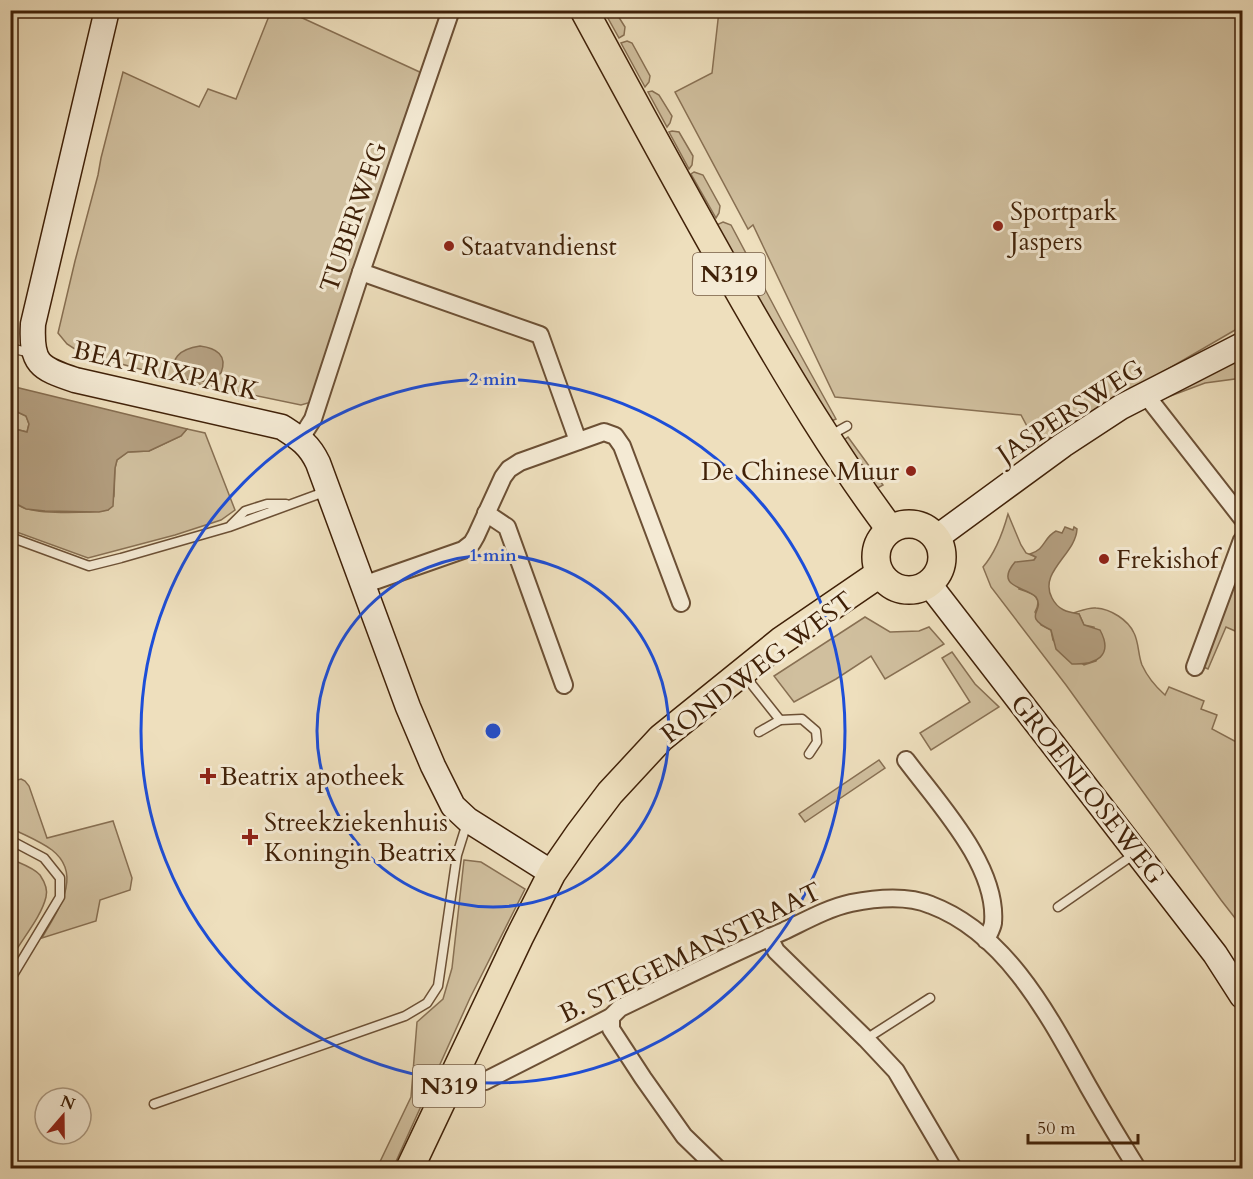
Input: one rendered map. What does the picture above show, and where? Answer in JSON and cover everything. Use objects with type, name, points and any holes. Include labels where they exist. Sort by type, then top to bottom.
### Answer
[{"type":"main road","name":"N319","points":[[584,10],[703,229],[776,355],[837,432],[869,502],[890,529]]},
{"type":"main road","points":[[915,523],[927,528],[936,537],[942,549],[942,562],[938,574],[929,584],[916,590],[901,590],[888,584],[879,574],[875,561],[876,549],[881,537],[890,529],[902,524],[915,523]]},
{"type":"main road","name":"RONDWEG WEST","points":[[410,1168],[552,873],[610,793],[661,738],[781,642],[879,574]]},
{"type":"street","name":"BEATRIXPARK","points":[[107,10],[33,324],[32,342],[35,358],[50,372],[75,380],[282,428],[301,438]]},
{"type":"street","name":"TUBERWEG","points":[[301,438],[313,419],[451,10]]},
{"type":"street","points":[[361,272],[540,335],[578,441]]},
{"type":"street","name":"JASPERSWEG","points":[[936,537],[1063,445],[1121,407],[1242,345]]},
{"type":"street","points":[[1145,394],[1242,518]]},
{"type":"street","points":[[363,585],[464,550],[472,543],[502,477],[509,469],[520,462],[604,432],[615,436],[622,446],[681,603]]},
{"type":"street","points":[[301,438],[313,452],[408,707],[453,806],[468,820],[552,873]]},
{"type":"street","points":[[486,513],[507,527],[564,685]]},
{"type":"street","points":[[1195,667],[1242,540]]},
{"type":"street","name":"GROENLOSEWEG","points":[[929,584],[1215,954],[1242,996]]},
{"type":"street","points":[[906,760],[963,836],[982,870],[992,902],[993,925],[986,940]]},
{"type":"street","name":"B. STEGEMANSTRAAT","points":[[484,1081],[611,1017],[620,1008],[769,938],[849,904],[887,898],[909,900],[929,904],[962,920],[986,940],[1020,976],[1050,1018],[1137,1168]]},
{"type":"street","points":[[769,938],[776,951],[896,1071],[954,1168]]},
{"type":"street","points":[[611,1017],[611,1029],[643,1078],[684,1136],[717,1168]]},
{"type":"lane","points":[[10,348],[34,354]]},
{"type":"lane","points":[[10,537],[89,566],[229,526],[245,511],[254,508],[267,504],[293,504],[328,491]]},
{"type":"lane","points":[[742,673],[780,720]]},
{"type":"lane","points":[[759,732],[780,720],[802,719],[816,731],[817,742],[809,754]]},
{"type":"lane","points":[[154,1104],[405,1016],[427,1003],[438,986],[457,855],[468,820]]},
{"type":"lane","points":[[10,840],[44,858],[60,878],[60,897],[10,980]]},
{"type":"lane","points":[[1058,907],[1136,853]]},
{"type":"lane","points":[[866,1039],[930,998]]},
{"type":"shaded area","points":[[285,10],[424,74],[315,401],[301,405],[180,380],[81,353],[67,344],[58,333],[123,72],[199,107],[208,89],[236,99],[271,11]]},
{"type":"shaded area","points":[[604,11],[615,11],[625,27],[624,35],[619,38]]},
{"type":"shaded area","name":"Sportpark Jaspers","points":[[719,11],[1242,11],[1242,326],[1037,445],[1021,415],[835,397],[753,225],[748,229],[675,92],[712,73]]},
{"type":"shaded area","points":[[627,41],[632,43],[650,76],[645,87],[621,43]]},
{"type":"shaded area","points":[[652,91],[659,95],[672,116],[667,127],[648,92]]},
{"type":"shaded area","points":[[669,132],[679,132],[693,156],[689,169]]},
{"type":"shaded area","points":[[694,172],[703,175],[720,206],[716,218],[691,174]]},
{"type":"shaded area","points":[[723,222],[731,225],[836,419],[831,421],[712,227]]},
{"type":"shaded area","points":[[200,346],[216,351],[222,357],[221,373],[209,380],[198,382],[188,380],[180,375],[174,362],[186,350]]},
{"type":"shaded area","points":[[1242,357],[1242,378],[1205,383],[1165,398]]},
{"type":"shaded area","points":[[11,386],[187,429],[181,436],[149,451],[128,452],[117,460],[113,506],[108,510],[99,512],[26,509],[11,501],[11,428],[27,432],[29,424],[26,416],[11,409]]},
{"type":"shaded area","points":[[11,409],[26,416],[29,424],[27,432],[11,428]]},
{"type":"shaded area","points":[[187,429],[205,433],[235,510],[221,520],[88,558],[11,530],[11,501],[19,506],[45,512],[108,510],[114,496],[117,460],[128,452],[149,451],[181,436]]},
{"type":"shaded area","points":[[848,437],[883,485],[876,489],[843,444]]},
{"type":"shaded area","points":[[1008,514],[1026,553],[1036,557],[1028,562],[1019,589],[1032,594],[1037,599],[1035,612],[1041,625],[1051,630],[1053,640],[1084,665],[1096,661],[1094,627],[1084,625],[1079,614],[1073,613],[1093,608],[1113,613],[1123,620],[1134,633],[1142,665],[1158,688],[1165,695],[1169,687],[1204,701],[1201,709],[1217,715],[1212,729],[1242,745],[1242,927],[1066,685],[991,587],[983,567],[999,542]]},
{"type":"shaded area","points":[[1065,527],[1077,529],[1071,547],[1053,571],[1049,589],[1052,598],[1063,610],[1079,614],[1084,625],[1100,630],[1105,646],[1104,652],[1095,661],[1081,664],[1072,664],[1056,649],[1051,630],[1037,621],[1035,617],[1038,606],[1036,597],[1014,586],[1008,577],[1015,562],[1034,560],[1036,557],[1030,554],[1039,549],[1056,531],[1062,533]]},
{"type":"shaded area","points":[[1242,550],[1242,634],[1226,627],[1208,669],[1199,665]]},
{"type":"shaded area","points":[[865,617],[890,632],[919,631],[929,627],[944,644],[885,679],[871,656],[794,702],[774,676]]},
{"type":"shaded area","points":[[952,652],[975,684],[999,707],[931,750],[920,733],[970,702],[942,658]]},
{"type":"shaded area","points":[[879,760],[885,768],[805,822],[799,814]]},
{"type":"shaded area","points":[[21,779],[29,786],[47,838],[113,821],[132,878],[130,890],[100,900],[96,921],[42,938],[65,893],[66,870],[52,850],[11,828],[10,782]]},
{"type":"shaded area","points":[[11,859],[30,867],[40,875],[46,894],[40,913],[11,959]]},
{"type":"shaded area","points":[[464,860],[481,862],[525,889],[470,998],[393,1168],[377,1168],[411,1097],[417,1022],[443,999],[452,968]]},
{"type":"place","name":"Sportpark Jaspers","points":[[998,226]]},
{"type":"place","name":"Staatvandienst","points":[[449,246]]},
{"type":"place","name":"De Chinese Muur","points":[[911,471]]},
{"type":"place","name":"Frekishof","points":[[1104,559]]},
{"type":"place","name":"Beatrix apotheek","points":[[208,776]]},
{"type":"place","name":"Streekziekenhuis Koningin Beatrix","points":[[250,837]]}]
